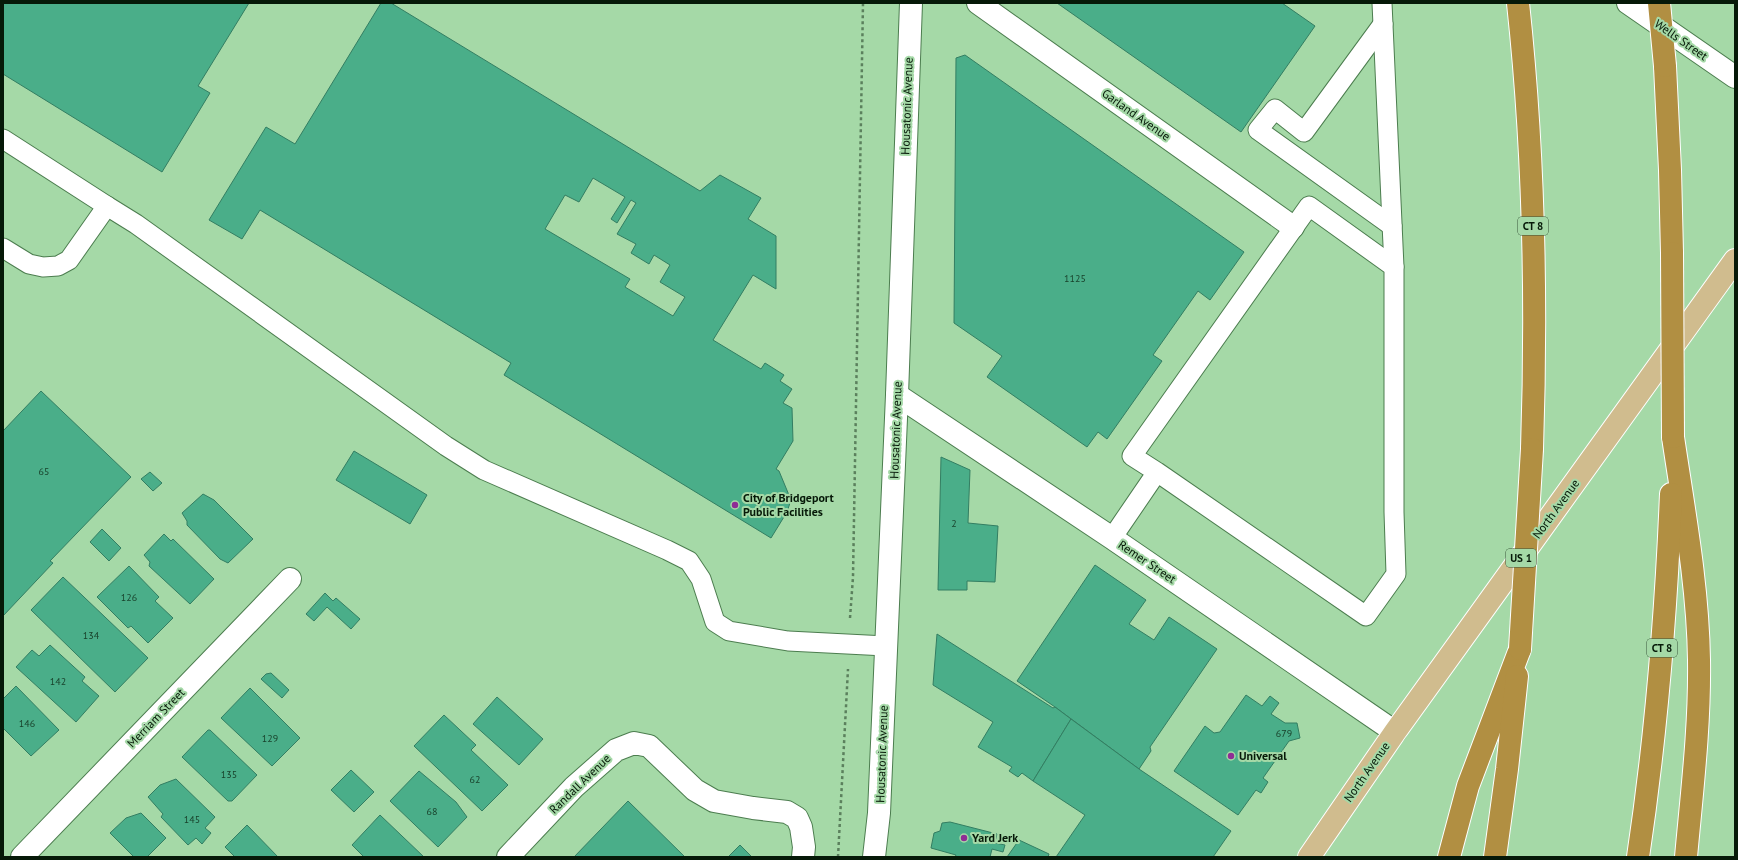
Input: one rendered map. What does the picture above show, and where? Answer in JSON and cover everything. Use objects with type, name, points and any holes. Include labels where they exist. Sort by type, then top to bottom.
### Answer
[{"type":"highway","name":"CT 8","points":[[1495,857],[1507,769],[1520,649],[1532,449],[1534,338],[1533,224],[1528,117],[1518,3]]},
{"type":"highway","name":"CT 8","points":[[1638,857],[1648,794],[1660,681],[1668,568],[1673,437],[1670,170],[1659,3]]},
{"type":"highway","points":[[1673,437],[1694,587],[1699,659],[1698,726],[1686,857]]},
{"type":"highway","points":[[1449,857],[1468,786],[1520,649]]},
{"type":"main road","name":"North Avenue","points":[[1309,857],[1395,732],[1735,260]]},
{"type":"street","name":"Housatonic Avenue","points":[[874,857],[879,814],[897,395],[911,3]]},
{"type":"street","name":"Garland Avenue","points":[[978,3],[1293,227]]},
{"type":"street","name":"Wells Street","points":[[1628,3],[1735,77]]},
{"type":"street","name":"Remer Street","points":[[897,395],[1112,538],[1395,732]]},
{"type":"street","name":"Merriam Street","points":[[22,857],[290,579]]},
{"type":"street","name":"Randall Avenue","points":[[508,857],[574,787],[616,750],[634,743],[649,746],[695,790],[714,801],[787,812],[797,818],[801,827],[804,847],[803,857]]},
{"type":"lane","points":[[1382,3],[1394,267],[1394,512],[1396,574],[1366,616],[1132,456],[1309,206],[1394,267]]},
{"type":"lane","points":[[1383,24],[1304,132],[1275,109],[1258,130],[1392,226]]},
{"type":"lane","points":[[3,139],[136,224],[446,446],[484,470],[689,561],[701,579],[715,622],[729,631],[788,641],[886,646]]},
{"type":"lane","points":[[3,248],[29,264],[58,266],[69,260],[106,206]]},
{"type":"lane","points":[[1112,538],[1157,472]]},
{"type":"path","points":[[838,857],[853,577],[863,3]]},
{"type":"building","points":[[3,3],[249,3],[198,86],[210,93],[162,172],[3,74]]},
{"type":"building","points":[[381,3],[391,3],[700,191],[720,175],[761,198],[748,219],[776,236],[776,289],[753,275],[713,340],[761,369],[765,363],[784,375],[780,381],[792,389],[783,403],[792,408],[793,441],[776,469],[779,471],[791,500],[787,512],[771,538],[504,375],[511,363],[260,210],[242,239],[209,220],[266,127],[295,144]],"holes":[[[593,178],[625,197],[611,219],[617,223],[631,200],[636,203],[617,234],[636,244],[631,253],[649,264],[654,255],[670,265],[660,282],[685,297],[673,316],[625,287],[630,279],[545,229],[565,195],[579,202]]]},
{"type":"building","points":[[1057,3],[1282,3],[1315,26],[1241,132]]},
{"type":"building","points":[[965,55],[1244,252],[1210,300],[1198,291],[1153,355],[1162,361],[1107,439],[1098,432],[1087,447],[987,377],[1002,356],[954,323],[956,58]]},
{"type":"building","points":[[41,391],[131,477],[50,561],[53,563],[3,616],[3,431]]},
{"type":"building","points":[[354,451],[427,495],[410,524],[336,480]]},
{"type":"building","points":[[941,457],[970,470],[968,523],[998,526],[995,582],[967,581],[967,590],[938,590]]},
{"type":"building","points":[[150,472],[162,483],[153,491],[141,479]]},
{"type":"building","points":[[203,494],[214,500],[253,539],[228,563],[220,559],[187,525],[187,521],[182,513]]},
{"type":"building","points":[[102,529],[121,548],[109,561],[90,542]]},
{"type":"building","points":[[164,534],[171,541],[173,539],[214,579],[190,604],[149,566],[150,562],[144,555]]},
{"type":"building","points":[[1095,565],[1146,600],[1129,624],[1154,640],[1169,617],[1217,649],[1150,747],[1151,751],[1139,769],[1017,681]]},
{"type":"building","points":[[129,566],[159,597],[155,601],[173,618],[148,643],[131,626],[128,628],[97,597]]},
{"type":"building","points":[[63,577],[148,658],[115,692],[31,610]]},
{"type":"building","points":[[325,593],[333,601],[336,598],[360,619],[351,629],[327,607],[314,621],[306,614]]},
{"type":"building","points":[[937,634],[1053,708],[1055,707],[1071,719],[1033,781],[1022,773],[1018,777],[1009,771],[1012,767],[978,747],[993,722],[933,685]]},
{"type":"building","points":[[50,645],[85,677],[82,681],[99,696],[76,722],[16,667],[32,650],[39,656]]},
{"type":"building","points":[[271,673],[289,690],[282,698],[261,679],[266,674]]},
{"type":"building","points":[[16,686],[59,730],[31,756],[3,728],[3,699]]},
{"type":"building","points":[[250,688],[300,738],[272,766],[221,718]]},
{"type":"building","name":"Universal","points":[[1246,695],[1262,706],[1270,696],[1279,703],[1271,714],[1285,723],[1297,723],[1300,738],[1289,741],[1263,778],[1268,782],[1261,793],[1256,790],[1238,815],[1174,771],[1205,726],[1214,733],[1220,732]]},
{"type":"building","points":[[497,697],[543,739],[519,765],[473,724]]},
{"type":"building","points":[[444,715],[476,745],[471,750],[508,785],[482,811],[414,746]]},
{"type":"building","points":[[1071,719],[1139,769],[1231,831],[1213,857],[1056,857],[1085,815],[1033,781]]},
{"type":"building","points":[[208,730],[210,730],[257,775],[232,801],[228,801],[182,757]]},
{"type":"building","points":[[351,770],[374,792],[354,812],[331,790]]},
{"type":"building","points":[[419,771],[456,802],[467,817],[438,847],[390,801]]},
{"type":"building","points":[[176,779],[215,817],[205,828],[211,833],[202,844],[196,838],[188,845],[161,817],[163,814],[148,797],[160,785]]},
{"type":"building","points":[[628,801],[685,857],[574,857]]},
{"type":"building","points":[[141,813],[166,838],[147,857],[134,857],[110,833],[126,818]]},
{"type":"building","points":[[380,815],[424,857],[364,857],[352,845]]},
{"type":"building","name":"Yard Jerk","points":[[950,822],[997,834],[995,843],[1005,845],[1003,852],[992,849],[990,857],[955,857],[956,855],[931,848],[934,833],[940,831],[942,823]]},
{"type":"building","points":[[247,825],[278,857],[235,857],[225,847]]},
{"type":"building","points":[[1019,840],[1049,854],[1048,857],[1007,857]]},
{"type":"building","points":[[740,845],[752,857],[728,857]]},
{"type":"place","name":"City of Bridgeport Public Facilities","points":[[735,505]]},
{"type":"place","name":"Universal","points":[[1231,756]]},
{"type":"place","name":"Yard Jerk","points":[[964,838]]}]
